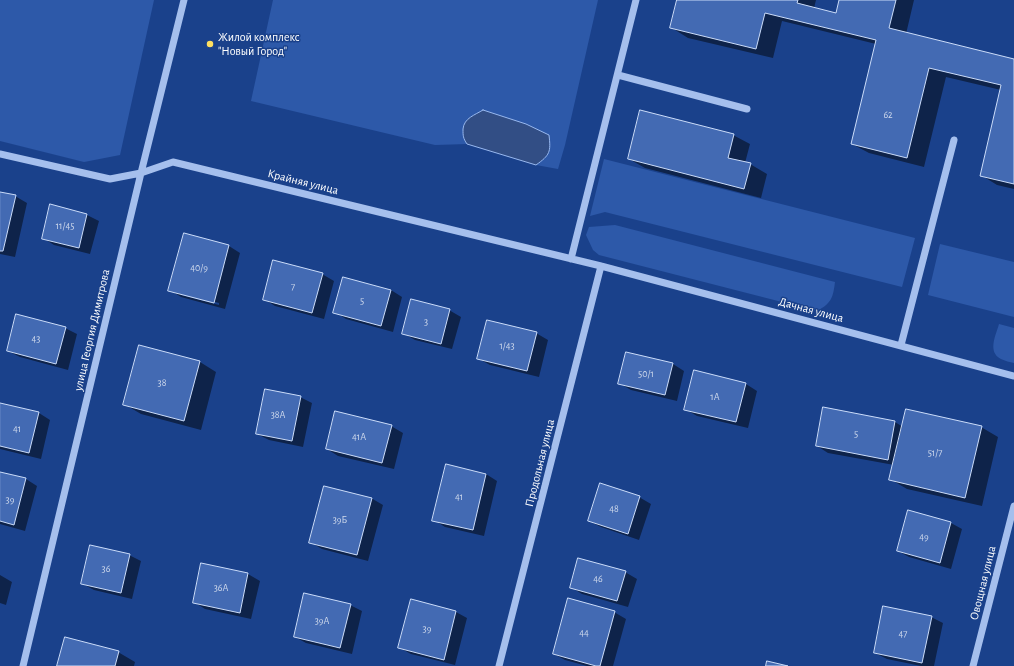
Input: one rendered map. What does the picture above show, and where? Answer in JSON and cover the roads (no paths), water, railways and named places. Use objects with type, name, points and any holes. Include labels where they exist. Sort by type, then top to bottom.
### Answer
[{"type":"street","name":"улица Георгия Димитрова","points":[[23,666],[140,173],[184,0]]},
{"type":"street","points":[[571,259],[636,0]]},
{"type":"street","points":[[618,75],[747,109]]},
{"type":"street","points":[[901,345],[954,140]]},
{"type":"street","name":"Крайняя улица","points":[[0,154],[110,178],[140,173],[173,162],[601,266]]},
{"type":"street","name":"Дачная улица","points":[[601,266],[1014,376]]},
{"type":"street","name":"Продольная улица","points":[[499,666],[601,266]]},
{"type":"street","name":"Овощная улица","points":[[973,666],[1014,506]]},
{"type":"place","name":"Жилой комплекс \"Новый Город\"","points":[[210,44]]}]
